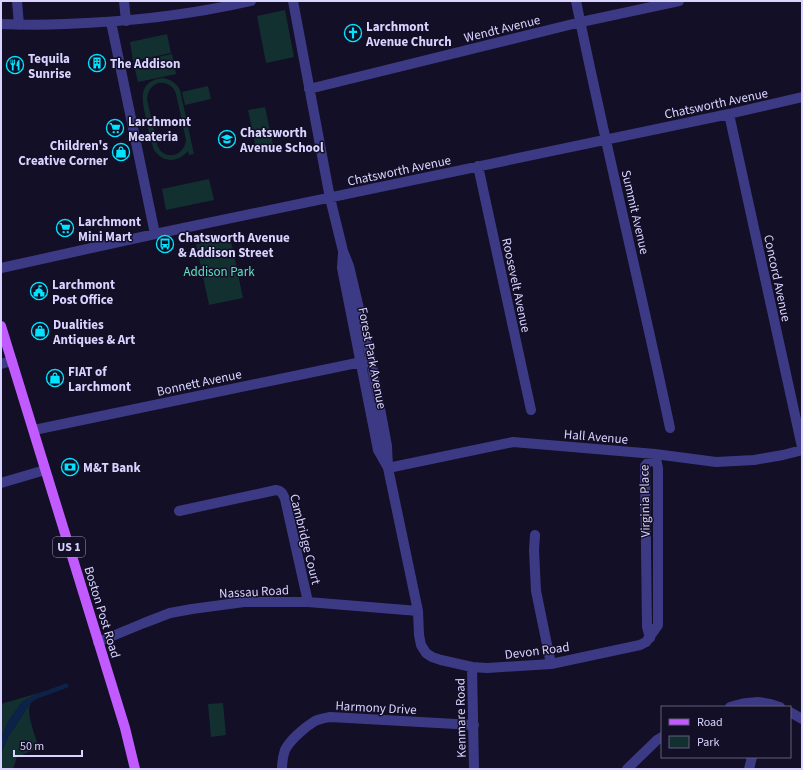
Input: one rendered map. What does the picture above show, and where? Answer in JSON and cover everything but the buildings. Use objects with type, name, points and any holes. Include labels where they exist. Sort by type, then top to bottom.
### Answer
[{"type":"main road","name":"Boston Post Road","points":[[1,326],[125,728],[135,769]]},
{"type":"street","points":[[17,1],[19,25]]},
{"type":"street","points":[[124,1],[126,21]]},
{"type":"street","points":[[1,24],[19,25],[126,21],[173,15],[218,5],[251,1]]},
{"type":"street","name":"Forest Park Avenue","points":[[293,1],[330,198],[343,251],[349,266],[371,360],[387,446],[388,468],[418,611],[419,635],[421,645],[426,653]]},
{"type":"street","name":"Summit Avenue","points":[[576,1],[670,428]]},
{"type":"street","name":"Wendt Avenue","points":[[309,89],[581,22],[679,1]]},
{"type":"street","points":[[111,22],[155,234]]},
{"type":"street","name":"Chatsworth Avenue","points":[[1,268],[802,97]]},
{"type":"street","name":"Concord Avenue","points":[[728,114],[802,448]]},
{"type":"street","name":"Roosevelt Avenue","points":[[478,166],[531,410]]},
{"type":"street","name":"Forest Park Avenue","points":[[343,251],[342,268],[378,450],[388,468]]},
{"type":"street","name":"Bonnett Avenue","points":[[34,430],[371,360]]},
{"type":"street","points":[[1,364],[12,361]]},
{"type":"street","name":"Hall Avenue","points":[[388,468],[514,442],[655,454],[716,462],[754,460],[783,455],[802,448]]},
{"type":"street","name":"Virginia Place","points":[[650,638],[658,625],[658,468],[655,454]]},
{"type":"street","points":[[1,483],[45,470]]},
{"type":"street","name":"Cambridge Court","points":[[180,511],[276,490],[281,491],[285,499],[308,602]]},
{"type":"street","points":[[535,535],[534,550],[536,591],[551,664]]},
{"type":"street","name":"Nassau Road","points":[[98,642],[170,613],[192,608],[244,602],[308,602],[418,611]]},
{"type":"street","name":"Devon Road","points":[[426,653],[441,660],[472,667],[487,668],[551,664],[640,645],[650,638]]},
{"type":"street","name":"Kenmare Road","points":[[472,667],[474,769]]},
{"type":"street","points":[[733,706],[742,703],[754,702],[767,703],[777,706]]},
{"type":"street","points":[[791,713],[802,719]]},
{"type":"street","name":"Harmony Drive","points":[[282,769],[283,759],[289,744],[316,720],[330,717],[474,725]]},
{"type":"street","points":[[627,769],[656,740],[661,738]]},
{"type":"street","points":[[749,769],[752,758]]},
{"type":"green space","points":[[285,10],[294,57],[266,63],[257,16]]},
{"type":"green space","points":[[167,34],[171,53],[133,61],[130,42]]},
{"type":"green space","points":[[172,54],[176,74],[138,82],[133,62]]},
{"type":"green space","points":[[162,78],[171,80],[180,90],[194,154],[189,155],[188,151],[180,158],[171,160],[162,157],[154,150],[143,101],[144,89],[153,80]],"holes":[[[158,83],[169,85],[175,91],[186,140],[181,151],[173,155],[163,153],[157,144],[147,99],[149,91],[152,87]]]},
{"type":"green space","points":[[208,86],[211,99],[185,105],[182,92]]},
{"type":"green space","points":[[265,107],[274,149],[257,153],[248,110]]},
{"type":"green space","points":[[209,179],[214,200],[166,210],[162,189]]},
{"type":"green space","name":"Addison Park","points":[[230,236],[243,298],[209,305],[196,244]]},
{"type":"green space","points":[[52,689],[37,694],[22,702],[8,722],[1,739],[1,704]]},
{"type":"green space","points":[[32,702],[29,709],[29,714],[39,748],[17,757],[13,769],[1,769],[1,753],[8,737]]},
{"type":"green space","points":[[223,703],[226,735],[211,737],[208,704]]},
{"type":"water","points":[[67,683],[69,687],[34,700],[29,705],[8,737],[1,753],[1,739],[8,722],[22,702],[37,694]]},
{"type":"place","name":"Larchmont Avenue Church","points":[[353,33]]},
{"type":"place","name":"The Addison","points":[[97,63]]},
{"type":"place","name":"Tequila Sunrise","points":[[15,65]]},
{"type":"place","name":"Larchmont Meateria","points":[[115,128]]},
{"type":"place","name":"Chatsworth Avenue School","points":[[227,139]]},
{"type":"place","name":"Children's Creative Corner","points":[[121,152]]},
{"type":"place","name":"Larchmont Mini Mart","points":[[65,228]]},
{"type":"place","name":"Chatsworth Avenue & Addison Street","points":[[165,244]]},
{"type":"place","name":"Larchmont Post Office","points":[[39,291]]},
{"type":"place","name":"Dualities Antiques & Art","points":[[40,331]]},
{"type":"place","name":"FIAT of Larchmont","points":[[55,378]]},
{"type":"place","name":"M&T Bank","points":[[70,467]]}]
